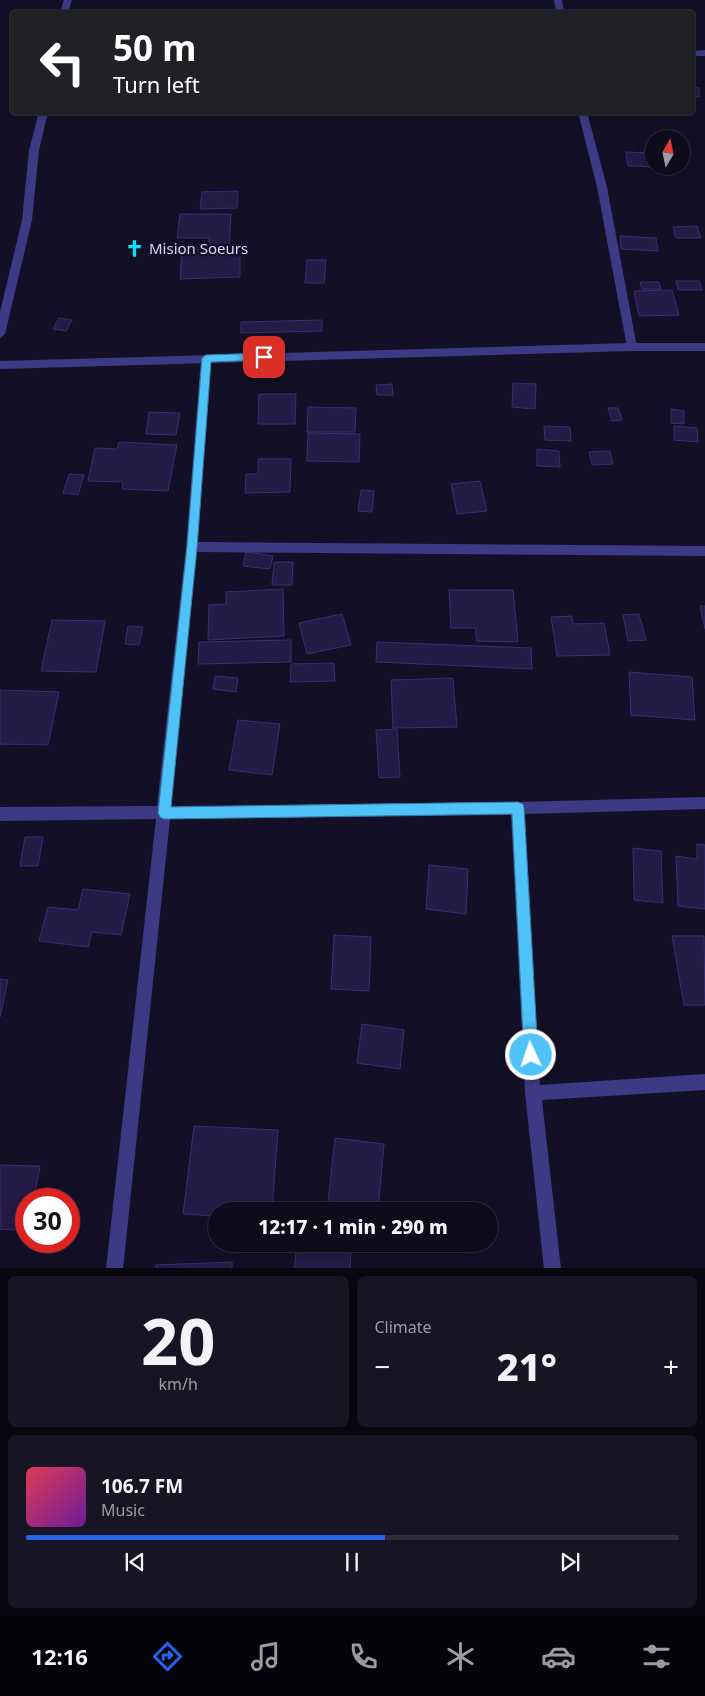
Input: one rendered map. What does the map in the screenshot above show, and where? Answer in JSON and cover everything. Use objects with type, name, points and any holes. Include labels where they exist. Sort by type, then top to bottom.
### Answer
[{"type":"street","points":[[0,334],[27,220],[34,150],[43,115]]},
{"type":"street","points":[[583,115],[602,187],[632,347]]},
{"type":"street","points":[[0,365],[632,347],[705,347]]},
{"type":"street","points":[[114,1268],[192,547],[206,358]]},
{"type":"street","points":[[192,547],[705,551]]},
{"type":"street","points":[[0,814],[518,808],[705,803]]},
{"type":"street","points":[[518,808],[533,1093],[553,1268]]},
{"type":"street","points":[[533,1093],[705,1082]]},
{"type":"building","points":[[695,87],[699,88],[699,97],[695,96]]},
{"type":"building","points":[[626,152],[645,153],[645,167],[628,166]]},
{"type":"building","points":[[238,191],[237,208],[200,209],[202,192]]},
{"type":"building","points":[[180,214],[231,214],[229,253],[240,253],[240,277],[180,279],[182,250],[209,249],[209,238],[177,238]]},
{"type":"building","points":[[697,226],[701,238],[676,238],[673,227]]},
{"type":"building","points":[[620,236],[656,238],[658,251],[621,249]]},
{"type":"building","points":[[307,260],[326,260],[324,283],[305,283]]},
{"type":"building","points":[[676,281],[699,281],[702,290],[678,290]]},
{"type":"building","points":[[640,282],[659,282],[661,289],[642,289]]},
{"type":"building","points":[[672,290],[679,315],[639,316],[634,291]]},
{"type":"building","points":[[59,318],[72,320],[66,331],[53,329]]},
{"type":"building","points":[[322,320],[322,331],[241,333],[241,322]]},
{"type":"building","points":[[513,383],[536,384],[535,409],[512,407]]},
{"type":"building","points":[[392,384],[393,395],[377,395],[376,385]]},
{"type":"building","points":[[259,394],[296,394],[295,424],[258,424]]},
{"type":"building","points":[[308,407],[356,408],[355,432],[307,432]]},
{"type":"building","points":[[608,408],[618,408],[622,420],[612,421]]},
{"type":"building","points":[[671,409],[684,411],[684,424],[671,423]]},
{"type":"building","points":[[149,412],[180,413],[176,435],[146,434]]},
{"type":"building","points":[[544,426],[570,427],[571,441],[545,440]]},
{"type":"building","points":[[674,426],[697,428],[698,442],[674,440]]},
{"type":"building","points":[[308,433],[360,434],[359,462],[307,461]]},
{"type":"building","points":[[119,442],[177,445],[168,491],[122,489],[123,482],[88,481],[95,448],[117,449]]},
{"type":"building","points":[[537,449],[559,451],[560,467],[537,466]]},
{"type":"building","points":[[610,451],[613,464],[592,465],[589,452]]},
{"type":"building","points":[[258,459],[291,459],[290,492],[245,493],[246,474],[258,474]]},
{"type":"building","points":[[69,474],[84,475],[78,495],[63,493]]},
{"type":"building","points":[[480,481],[487,511],[457,514],[451,484]]},
{"type":"building","points":[[361,490],[374,491],[372,512],[358,511]]},
{"type":"building","points":[[246,552],[273,556],[270,569],[243,566]]},
{"type":"building","points":[[274,562],[293,562],[292,585],[272,585]]},
{"type":"building","points":[[283,589],[284,636],[208,640],[209,605],[226,604],[226,592]]},
{"type":"building","points":[[449,590],[513,590],[518,642],[477,641],[475,628],[451,628]]},
{"type":"building","points":[[700,606],[705,606],[705,629]]},
{"type":"building","points":[[342,614],[351,645],[307,654],[299,623]]},
{"type":"building","points":[[639,614],[646,640],[628,641],[623,615]]},
{"type":"building","points":[[572,616],[573,624],[604,623],[610,655],[557,656],[551,617]]},
{"type":"building","points":[[52,620],[105,621],[96,672],[41,671]]},
{"type":"building","points":[[128,626],[143,627],[139,645],[125,644]]},
{"type":"building","points":[[291,640],[291,662],[198,664],[199,642]]},
{"type":"building","points":[[377,642],[531,648],[532,669],[376,662]]},
{"type":"building","points":[[334,663],[335,681],[290,682],[291,664]]},
{"type":"building","points":[[629,672],[692,677],[695,720],[631,715]]},
{"type":"building","points":[[215,676],[238,678],[236,692],[213,689]]},
{"type":"building","points":[[453,678],[457,727],[393,728],[391,680]]},
{"type":"building","points":[[0,690],[59,692],[48,745],[0,744]]},
{"type":"building","points":[[238,720],[280,724],[272,775],[229,770]]},
{"type":"building","points":[[397,729],[400,777],[379,778],[376,730]]},
{"type":"building","points":[[25,837],[43,837],[38,866],[20,866]]},
{"type":"building","points":[[697,844],[705,845],[705,909],[678,906],[676,856],[697,859]]},
{"type":"building","points":[[633,848],[661,851],[663,903],[634,900]]},
{"type":"building","points":[[429,865],[468,869],[466,914],[426,909]]},
{"type":"building","points":[[83,889],[130,894],[121,935],[92,932],[88,947],[39,941],[48,907],[78,910]]},
{"type":"building","points":[[334,935],[371,937],[369,991],[331,989]]},
{"type":"building","points":[[672,936],[704,936],[705,1005],[684,1005]]},
{"type":"building","points":[[0,979],[8,980],[0,1017]]},
{"type":"building","points":[[362,1024],[404,1030],[400,1069],[357,1063]]},
{"type":"building","points":[[194,1126],[278,1130],[273,1202],[208,1202],[208,1216],[183,1214]]},
{"type":"building","points":[[335,1138],[384,1144],[379,1202],[328,1202]]},
{"type":"building","points":[[0,1165],[40,1166],[36,1188],[15,1188],[15,1230],[0,1229]]},
{"type":"building","points":[[296,1252],[351,1252],[350,1268],[294,1268]]},
{"type":"building","points":[[232,1262],[232,1268],[156,1268],[156,1265]]},
{"type":"place","name":"Mision Soeurs","points":[[135,248]]},
{"type":"route","points":[[264,357],[206,358],[192,547],[164,813],[518,808],[531,1055]]}]
